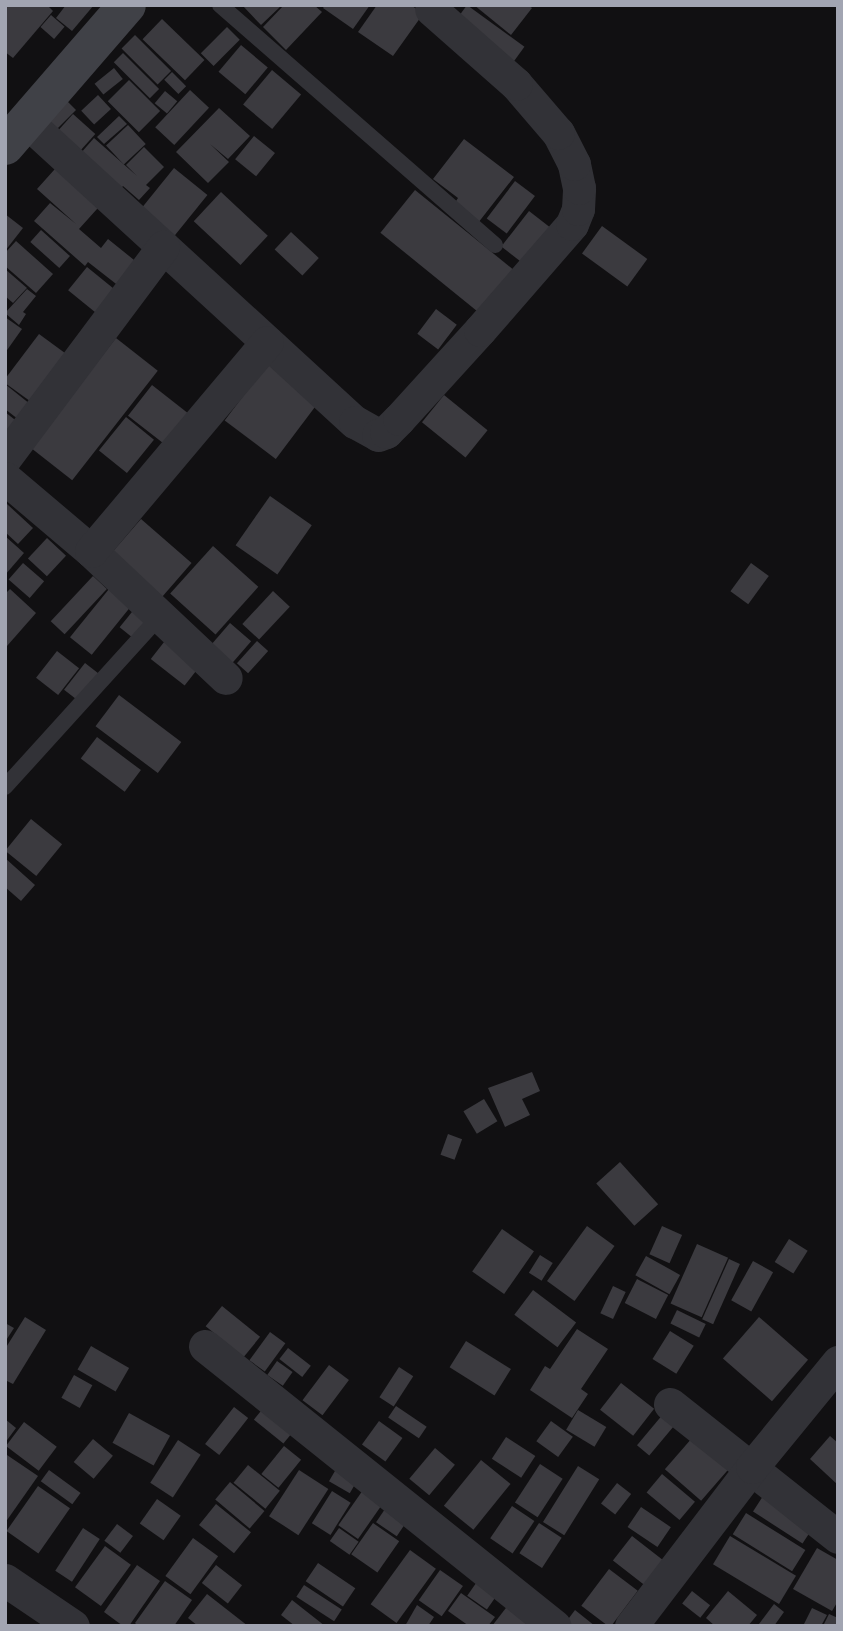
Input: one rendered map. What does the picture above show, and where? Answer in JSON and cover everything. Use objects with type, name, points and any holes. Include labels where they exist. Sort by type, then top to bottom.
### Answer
[{"type":"street","points":[[127,5],[16,134],[163,247],[355,422],[378,435],[386,432],[572,225],[578,209],[579,188],[574,164],[558,133],[516,83],[431,7]]},
{"type":"street","points":[[5,458],[163,247]]},
{"type":"street","points":[[91,551],[267,342]]},
{"type":"street","points":[[5,478],[91,551],[226,678]]},
{"type":"street","points":[[205,1346],[555,1626]]},
{"type":"street","points":[[631,1626],[752,1466],[838,1362]]},
{"type":"street","points":[[670,1404],[752,1466],[838,1537]]},
{"type":"street","points":[[5,1580],[73,1626]]},
{"type":"lane","points":[[220,5],[495,244]]},
{"type":"lane","points":[[5,787],[160,616]]},
{"type":"building","points":[[5,5],[47,5],[53,11],[13,58],[5,52]]},
{"type":"building","points":[[66,5],[94,5],[72,31],[56,18]]},
{"type":"building","points":[[242,5],[282,5],[261,25]]},
{"type":"building","points":[[284,5],[314,5],[322,12],[286,50],[263,27]]},
{"type":"building","points":[[325,5],[370,5],[353,29],[323,8]]},
{"type":"building","points":[[377,5],[411,5],[423,14],[393,56],[358,32]]},
{"type":"building","points":[[467,5],[524,47],[512,64],[455,22]]},
{"type":"building","points":[[474,5],[528,5],[532,8],[511,35]]},
{"type":"building","points":[[51,15],[65,27],[54,39],[41,27]]},
{"type":"building","points":[[162,19],[204,60],[185,80],[143,39]]},
{"type":"building","points":[[227,27],[240,40],[214,66],[201,53]]},
{"type":"building","points":[[135,35],[171,71],[158,84],[122,48]]},
{"type":"building","points":[[241,45],[268,67],[245,94],[219,72]]},
{"type":"building","points":[[123,53],[159,89],[150,98],[114,62]]},
{"type":"building","points":[[114,68],[123,79],[103,95],[95,84]]},
{"type":"building","points":[[272,70],[301,94],[272,129],[243,104]]},
{"type":"building","points":[[172,72],[186,86],[178,94],[164,80]]},
{"type":"building","points":[[129,80],[160,111],[139,132],[108,101]]},
{"type":"building","points":[[190,90],[209,108],[174,145],[155,127]]},
{"type":"building","points":[[165,91],[177,101],[167,114],[155,103]]},
{"type":"building","points":[[98,95],[111,109],[94,125],[81,111]]},
{"type":"building","points":[[64,98],[76,110],[48,138],[36,126]]},
{"type":"building","points":[[219,108],[250,136],[228,159],[210,144],[229,162],[208,183],[176,152]]},
{"type":"building","points":[[73,114],[95,134],[71,161],[49,141]]},
{"type":"building","points":[[119,116],[127,124],[104,144],[97,137]]},
{"type":"building","points":[[128,125],[146,144],[124,164],[106,145]]},
{"type":"building","points":[[254,136],[275,153],[256,176],[235,159]]},
{"type":"building","points":[[94,138],[137,176],[126,165],[144,147],[164,167],[146,185],[150,188],[139,200],[123,186],[113,198],[73,162]]},
{"type":"building","points":[[464,139],[514,177],[478,223],[454,204],[458,198],[433,179]]},
{"type":"building","points":[[63,160],[106,199],[79,229],[101,248],[108,239],[139,264],[120,287],[88,262],[85,266],[34,221],[50,203],[76,224],[37,189]]},
{"type":"building","points":[[174,168],[207,195],[170,242],[136,215]]},
{"type":"building","points":[[515,181],[535,196],[507,234],[487,219]]},
{"type":"building","points":[[415,190],[514,270],[479,313],[380,233]]},
{"type":"building","points":[[221,192],[268,236],[241,265],[194,221]]},
{"type":"building","points":[[529,211],[552,229],[524,264],[501,246]]},
{"type":"building","points":[[5,214],[23,228],[5,251]]},
{"type":"building","points":[[602,226],[647,259],[627,286],[582,254]]},
{"type":"building","points":[[41,230],[70,256],[59,268],[30,242]]},
{"type":"building","points":[[291,232],[319,258],[302,275],[275,250]]},
{"type":"building","points":[[16,241],[53,274],[36,293],[5,266],[5,253]]},
{"type":"building","points":[[87,267],[121,295],[102,318],[68,290]]},
{"type":"building","points":[[5,269],[27,288],[13,303],[5,296]]},
{"type":"building","points":[[27,289],[36,296],[23,312],[26,314],[19,325],[5,313]]},
{"type":"building","points":[[436,309],[457,325],[438,349],[417,334]]},
{"type":"building","points":[[5,317],[22,329],[5,353]]},
{"type":"building","points":[[39,334],[69,356],[34,404],[5,383],[5,379]]},
{"type":"building","points":[[116,338],[158,371],[72,480],[30,448]]},
{"type":"building","points":[[268,363],[319,402],[276,459],[225,421]]},
{"type":"building","points":[[5,384],[35,408],[23,423],[5,409]]},
{"type":"building","points":[[152,385],[194,418],[170,448],[128,416]]},
{"type":"building","points":[[444,395],[488,430],[465,457],[422,422]]},
{"type":"building","points":[[5,412],[19,423],[5,441]]},
{"type":"building","points":[[126,417],[154,440],[127,473],[99,450]]},
{"type":"building","points":[[270,496],[312,525],[277,574],[236,545]]},
{"type":"building","points":[[7,504],[33,528],[18,544],[5,532]]},
{"type":"building","points":[[141,519],[192,563],[154,606],[104,562]]},
{"type":"building","points":[[5,536],[24,553],[5,575]]},
{"type":"building","points":[[47,538],[66,556],[47,576],[28,558]]},
{"type":"building","points":[[213,546],[258,587],[216,634],[170,594]]},
{"type":"building","points":[[23,563],[44,581],[30,598],[9,580]]},
{"type":"building","points":[[751,563],[769,576],[748,604],[730,591]]},
{"type":"building","points":[[93,576],[107,589],[65,634],[51,621]]},
{"type":"building","points":[[10,589],[36,613],[7,646],[5,594]]},
{"type":"building","points":[[109,589],[131,607],[92,655],[70,637]]},
{"type":"building","points":[[273,591],[290,607],[259,640],[242,624]]},
{"type":"building","points":[[136,607],[153,621],[137,641],[120,627]]},
{"type":"building","points":[[230,623],[251,641],[229,666],[208,648]]},
{"type":"building","points":[[168,637],[202,663],[185,686],[151,659]]},
{"type":"building","points":[[257,641],[268,651],[248,673],[237,663]]},
{"type":"building","points":[[57,651],[79,668],[58,695],[36,678]]},
{"type":"building","points":[[85,663],[99,674],[78,701],[64,690]]},
{"type":"building","points":[[119,695],[181,742],[158,773],[96,726]]},
{"type":"building","points":[[97,737],[141,770],[125,792],[81,759]]},
{"type":"building","points":[[31,819],[62,844],[36,876],[5,851]]},
{"type":"building","points":[[5,858],[35,885],[21,901],[5,887]]},
{"type":"building","points":[[532,1072],[540,1091],[522,1099],[530,1115],[505,1127],[488,1088]]},
{"type":"building","points":[[484,1099],[497,1121],[477,1134],[463,1111]]},
{"type":"building","points":[[448,1134],[462,1139],[455,1160],[440,1155]]},
{"type":"building","points":[[620,1162],[658,1204],[634,1226],[596,1183]]},
{"type":"building","points":[[587,1226],[615,1246],[575,1301],[547,1281]]},
{"type":"building","points":[[662,1226],[682,1235],[669,1263],[649,1254]]},
{"type":"building","points":[[502,1229],[534,1251],[504,1294],[472,1272]]},
{"type":"building","points":[[789,1239],[808,1251],[793,1274],[775,1262]]},
{"type":"building","points":[[697,1244],[728,1258],[702,1317],[671,1303]]},
{"type":"building","points":[[540,1255],[553,1263],[542,1281],[529,1273]]},
{"type":"building","points":[[646,1256],[680,1275],[669,1294],[635,1275]]},
{"type":"building","points":[[729,1259],[740,1264],[713,1324],[702,1319]]},
{"type":"building","points":[[753,1261],[773,1272],[751,1312],[731,1300]]},
{"type":"building","points":[[637,1279],[668,1295],[656,1319],[625,1303]]},
{"type":"building","points":[[613,1286],[626,1292],[613,1319],[600,1313]]},
{"type":"building","points":[[533,1290],[576,1322],[557,1347],[514,1315]]},
{"type":"building","points":[[222,1306],[260,1337],[244,1357],[206,1326]]},
{"type":"building","points":[[677,1310],[706,1324],[699,1338],[670,1323]]},
{"type":"building","points":[[25,1317],[46,1330],[13,1384],[5,1380],[5,1349]]},
{"type":"building","points":[[759,1317],[808,1360],[772,1401],[723,1359]]},
{"type":"building","points":[[5,1323],[14,1328],[5,1342]]},
{"type":"building","points":[[577,1329],[608,1349],[581,1389],[588,1394],[572,1418],[530,1390],[545,1366],[550,1369]]},
{"type":"building","points":[[670,1331],[694,1346],[676,1374],[653,1359]]},
{"type":"building","points":[[270,1332],[285,1343],[265,1371],[249,1360]]},
{"type":"building","points":[[466,1341],[511,1369],[495,1395],[450,1367]]},
{"type":"building","points":[[91,1346],[129,1368],[116,1391],[78,1369]]},
{"type":"building","points":[[288,1348],[311,1366],[302,1377],[279,1359]]},
{"type":"building","points":[[277,1361],[293,1372],[283,1386],[267,1375]]},
{"type":"building","points":[[329,1365],[349,1380],[322,1415],[303,1400]]},
{"type":"building","points":[[399,1367],[413,1376],[394,1406],[379,1397]]},
{"type":"building","points":[[74,1375],[92,1385],[80,1408],[61,1398]]},
{"type":"building","points":[[621,1383],[654,1409],[633,1436],[600,1410]]},
{"type":"building","points":[[269,1401],[299,1425],[283,1444],[254,1420]]},
{"type":"building","points":[[396,1406],[427,1427],[419,1438],[388,1418]]},
{"type":"building","points":[[234,1407],[248,1418],[219,1455],[205,1444]]},
{"type":"building","points":[[578,1410],[606,1427],[594,1447],[566,1430]]},
{"type":"building","points":[[129,1413],[170,1436],[154,1466],[113,1443]]},
{"type":"building","points":[[664,1413],[676,1423],[649,1455],[637,1445]]},
{"type":"building","points":[[5,1419],[16,1428],[5,1443]]},
{"type":"building","points":[[379,1421],[402,1438],[385,1462],[362,1444]]},
{"type":"building","points":[[551,1421],[573,1437],[558,1457],[536,1441]]},
{"type":"building","points":[[24,1422],[57,1447],[39,1471],[6,1446]]},
{"type":"building","points":[[699,1430],[735,1461],[701,1501],[665,1469]]},
{"type":"building","points":[[830,1436],[838,1443],[838,1485],[810,1459]]},
{"type":"building","points":[[506,1437],[535,1456],[521,1478],[492,1459]]},
{"type":"building","points":[[93,1439],[113,1456],[94,1479],[74,1462]]},
{"type":"building","points":[[178,1440],[201,1455],[173,1497],[150,1483]]},
{"type":"building","points":[[284,1446],[301,1460],[278,1488],[261,1474]]},
{"type":"building","points":[[435,1448],[455,1465],[429,1495],[409,1479]]},
{"type":"building","points":[[7,1455],[38,1476],[5,1523],[5,1458]]},
{"type":"building","points":[[481,1460],[511,1484],[473,1530],[444,1506]]},
{"type":"building","points":[[339,1464],[360,1476],[350,1493],[329,1481]]},
{"type":"building","points":[[540,1464],[563,1479],[538,1517],[515,1503]]},
{"type":"building","points":[[248,1465],[280,1491],[265,1509],[234,1483]]},
{"type":"building","points":[[578,1466],[599,1479],[564,1535],[543,1522]]},
{"type":"building","points":[[49,1470],[81,1493],[72,1504],[41,1481]]},
{"type":"building","points":[[299,1470],[328,1489],[298,1535],[269,1516]]},
{"type":"building","points":[[662,1474],[695,1502],[680,1520],[647,1492]]},
{"type":"building","points":[[230,1482],[264,1511],[250,1529],[215,1500]]},
{"type":"building","points":[[617,1483],[631,1494],[615,1515],[601,1503]]},
{"type":"building","points":[[38,1486],[70,1508],[38,1553],[6,1531]]},
{"type":"building","points":[[363,1490],[383,1504],[358,1539],[338,1525]]},
{"type":"building","points":[[332,1491],[351,1503],[331,1535],[312,1523]]},
{"type":"building","points":[[765,1493],[814,1525],[802,1544],[753,1511]]},
{"type":"building","points":[[157,1499],[181,1516],[164,1540],[140,1524]]},
{"type":"building","points":[[216,1504],[251,1532],[234,1553],[199,1525]]},
{"type":"building","points":[[512,1506],[534,1521],[513,1553],[490,1538]]},
{"type":"building","points":[[641,1507],[671,1527],[657,1547],[628,1527]]},
{"type":"building","points":[[385,1509],[406,1523],[397,1536],[376,1522]]},
{"type":"building","points":[[746,1513],[805,1550],[792,1571],[733,1534]]},
{"type":"building","points":[[373,1523],[399,1541],[377,1572],[351,1554]]},
{"type":"building","points":[[539,1523],[562,1538],[542,1568],[519,1553]]},
{"type":"building","points":[[117,1524],[133,1536],[120,1553],[104,1541]]},
{"type":"building","points":[[83,1528],[100,1539],[72,1582],[55,1571]]},
{"type":"building","points":[[339,1528],[359,1542],[349,1555],[330,1541]]},
{"type":"building","points":[[632,1536],[665,1562],[646,1586],[613,1560]]},
{"type":"building","points":[[730,1536],[796,1576],[779,1604],[713,1564]]},
{"type":"building","points":[[193,1538],[218,1556],[190,1594],[165,1576]]},
{"type":"building","points":[[105,1546],[131,1565],[101,1606],[75,1587]]},
{"type":"building","points":[[817,1548],[838,1560],[838,1601],[832,1611],[793,1589]]},
{"type":"building","points":[[410,1550],[436,1569],[397,1623],[371,1604]]},
{"type":"building","points":[[318,1563],[355,1588],[343,1606],[306,1581]]},
{"type":"building","points":[[137,1565],[160,1581],[129,1626],[123,1626],[104,1612]]},
{"type":"building","points":[[216,1565],[242,1585],[228,1603],[202,1583]]},
{"type":"building","points":[[609,1569],[638,1591],[611,1626],[581,1606]]},
{"type":"building","points":[[440,1570],[463,1586],[442,1616],[419,1600]]},
{"type":"building","points":[[481,1576],[501,1590],[487,1609],[467,1596]]},
{"type":"building","points":[[165,1581],[192,1600],[174,1626],[138,1626],[135,1623]]},
{"type":"building","points":[[304,1585],[342,1610],[334,1621],[296,1597]]},
{"type":"building","points":[[692,1591],[710,1605],[700,1618],[682,1604]]},
{"type":"building","points":[[728,1591],[757,1615],[748,1626],[715,1626],[706,1618]]},
{"type":"building","points":[[461,1593],[495,1617],[488,1626],[469,1626],[448,1611]]},
{"type":"building","points":[[207,1594],[248,1626],[198,1626],[188,1618]]},
{"type":"building","points":[[292,1600],[325,1626],[295,1626],[281,1615]]},
{"type":"building","points":[[509,1604],[538,1626],[492,1626]]},
{"type":"building","points":[[774,1604],[784,1612],[774,1626],[761,1626],[759,1624]]},
{"type":"building","points":[[417,1605],[434,1617],[428,1626],[405,1626]]},
{"type":"building","points":[[812,1608],[827,1615],[821,1626],[803,1626]]},
{"type":"building","points":[[575,1610],[595,1626],[563,1626]]},
{"type":"building","points":[[829,1614],[838,1618],[838,1626],[823,1626]]}]
